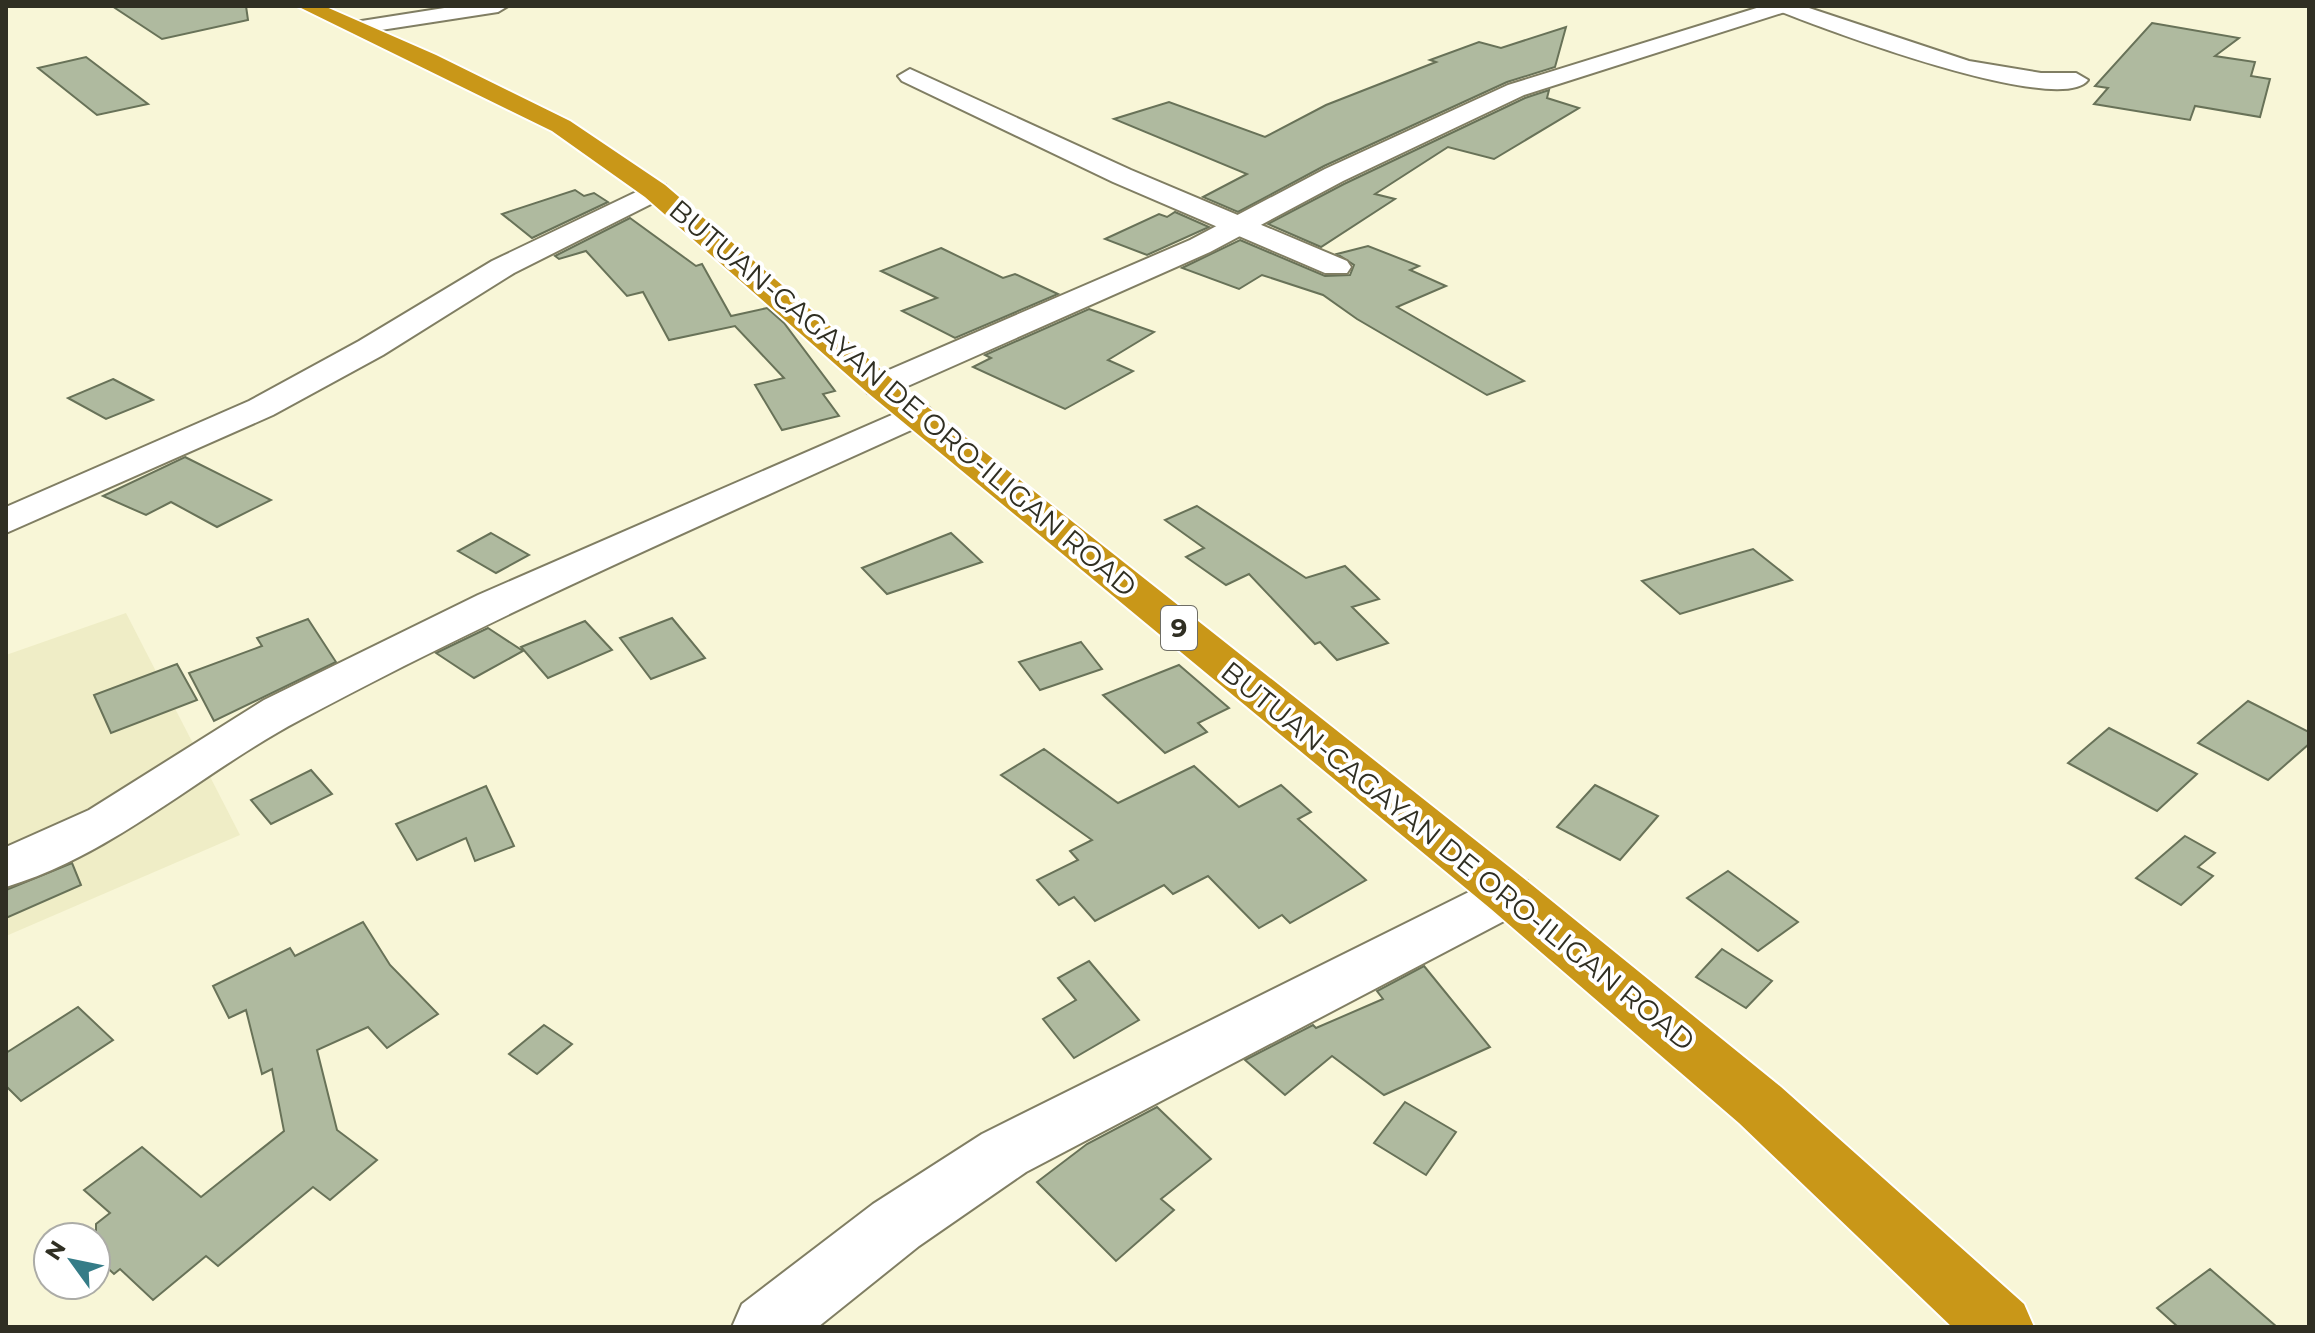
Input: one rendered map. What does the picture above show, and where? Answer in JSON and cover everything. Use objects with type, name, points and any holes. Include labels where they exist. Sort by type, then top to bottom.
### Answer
[{"type":"highway","name":"BUTUAN-CAGAYAN DE ORO-ILIGAN ROAD","points":[[307,6],[456,73],[561,126],[655,191],[880,386],[1509,895],[1760,1105],[2000,1327]]},
{"type":"street","points":[[355,28],[498,6]]},
{"type":"street","points":[[880,386],[1237,227],[1334,175],[1516,90],[1784,6],[1874,39],[1965,64],[2029,79],[2076,80]]},
{"type":"street","points":[[910,76],[1237,227],[1336,267]]},
{"type":"street","points":[[6,521],[261,408],[371,348],[503,267],[655,191]]},
{"type":"street","points":[[6,868],[106,822],[280,711],[451,626],[917,415]]},
{"type":"street","points":[[766,1327],[896,1225],[1004,1153],[1509,895]]},
{"type":"shaded area","points":[[126,613],[240,835],[6,936],[6,655]]},
{"type":"building","points":[[112,6],[246,6],[248,20],[162,39]]},
{"type":"building","points":[[2152,23],[2239,38],[2215,56],[2255,62],[2251,76],[2270,79],[2260,117],[2195,106],[2190,120],[2094,104],[2108,88],[2095,86]]},
{"type":"building","points":[[1566,27],[1555,67],[1507,82],[1324,166],[1238,212],[1203,197],[1247,174],[1114,119],[1169,102],[1265,137],[1326,105],[1479,42],[1501,48]]},
{"type":"building","points":[[86,57],[148,104],[97,115],[38,68]]},
{"type":"building","points":[[1549,90],[1547,98],[1579,108],[1494,159],[1448,147],[1375,194],[1395,199],[1321,247],[1268,224],[1344,184],[1525,98]]},
{"type":"building","points":[[575,190],[584,196],[594,193],[608,202],[532,238],[502,214]]},
{"type":"building","points":[[1175,212],[1209,227],[1147,255],[1105,239],[1159,214],[1167,217]]},
{"type":"building","points":[[630,218],[696,266],[702,264],[731,316],[767,308],[784,323],[835,391],[823,394],[839,416],[782,430],[755,385],[784,378],[735,326],[669,340],[643,292],[627,296],[586,251],[559,259],[555,256]]},
{"type":"building","points":[[1240,240],[1325,276],[1350,275],[1354,265],[1337,254],[1368,246],[1419,266],[1410,270],[1446,286],[1397,307],[1524,381],[1487,395],[1357,319],[1323,295],[1262,275],[1239,289],[1182,268]]},
{"type":"building","points":[[941,248],[1003,278],[1015,274],[1058,294],[955,338],[902,311],[937,298],[881,271]]},
{"type":"building","points":[[1089,309],[1154,332],[1108,360],[1133,371],[1065,409],[973,367],[991,358],[985,355]]},
{"type":"building","points":[[113,379],[153,400],[106,419],[68,398]]},
{"type":"building","points":[[185,457],[271,500],[217,527],[171,502],[146,515],[103,496]]},
{"type":"building","points":[[1197,506],[1306,578],[1345,566],[1379,599],[1352,607],[1388,643],[1337,660],[1320,642],[1315,644],[1249,574],[1226,585],[1186,557],[1204,548],[1165,520]]},
{"type":"building","points":[[491,533],[529,555],[496,573],[458,551]]},
{"type":"building","points":[[951,533],[982,562],[887,594],[862,568]]},
{"type":"building","points":[[1753,549],[1792,580],[1680,614],[1642,581]]},
{"type":"building","points":[[672,618],[705,658],[651,679],[620,638]]},
{"type":"building","points":[[308,619],[336,662],[214,721],[189,673],[262,646],[257,638]]},
{"type":"building","points":[[585,621],[612,650],[548,678],[521,647]]},
{"type":"building","points":[[488,628],[523,651],[474,678],[436,653]]},
{"type":"building","points":[[1081,642],[1102,669],[1040,690],[1019,662]]},
{"type":"building","points":[[177,664],[197,700],[111,733],[94,695]]},
{"type":"building","points":[[1179,665],[1229,708],[1198,723],[1207,732],[1165,753],[1103,695]]},
{"type":"building","points":[[2248,701],[2309,732],[2309,744],[2268,780],[2198,743]]},
{"type":"building","points":[[2109,728],[2197,774],[2157,811],[2068,763]]},
{"type":"building","points":[[1044,749],[1118,803],[1194,766],[1239,807],[1281,785],[1311,812],[1298,819],[1366,880],[1290,923],[1282,915],[1259,928],[1208,876],[1173,894],[1164,885],[1095,921],[1074,897],[1059,905],[1037,880],[1078,860],[1070,851],[1092,840],[1001,775]]},
{"type":"building","points":[[311,770],[332,794],[271,824],[251,800]]},
{"type":"building","points":[[1595,785],[1658,816],[1620,860],[1557,827]]},
{"type":"building","points":[[486,786],[514,846],[475,861],[466,838],[417,860],[396,824]]},
{"type":"building","points":[[2185,836],[2215,853],[2198,867],[2213,876],[2181,905],[2136,878]]},
{"type":"building","points":[[72,863],[81,885],[6,918],[6,890]]},
{"type":"building","points":[[1728,871],[1798,922],[1758,951],[1687,898]]},
{"type":"building","points":[[363,922],[390,965],[438,1014],[387,1048],[368,1027],[317,1050],[337,1130],[377,1160],[330,1200],[313,1187],[218,1266],[206,1256],[153,1300],[120,1269],[114,1274],[112,1272],[112,1221],[100,1221],[110,1213],[84,1190],[142,1147],[201,1197],[284,1131],[272,1069],[262,1074],[246,1010],[229,1018],[213,986],[290,948],[295,956]]},
{"type":"building","points":[[1722,949],[1772,981],[1746,1008],[1696,977]]},
{"type":"building","points":[[1089,961],[1139,1020],[1074,1058],[1043,1019],[1076,1000],[1058,978]]},
{"type":"building","points":[[1424,966],[1490,1047],[1384,1095],[1332,1056],[1285,1095],[1245,1060],[1313,1025],[1316,1028],[1383,999],[1377,991]]},
{"type":"building","points":[[78,1007],[113,1040],[21,1101],[6,1086],[6,1053]]},
{"type":"building","points":[[544,1025],[572,1044],[537,1074],[509,1054]]},
{"type":"building","points":[[1405,1102],[1456,1132],[1426,1175],[1374,1143]]},
{"type":"building","points":[[1157,1107],[1211,1159],[1161,1199],[1174,1210],[1116,1261],[1037,1182],[1087,1144]]},
{"type":"building","points":[[2210,1269],[2277,1327],[2178,1327],[2157,1308]]}]
